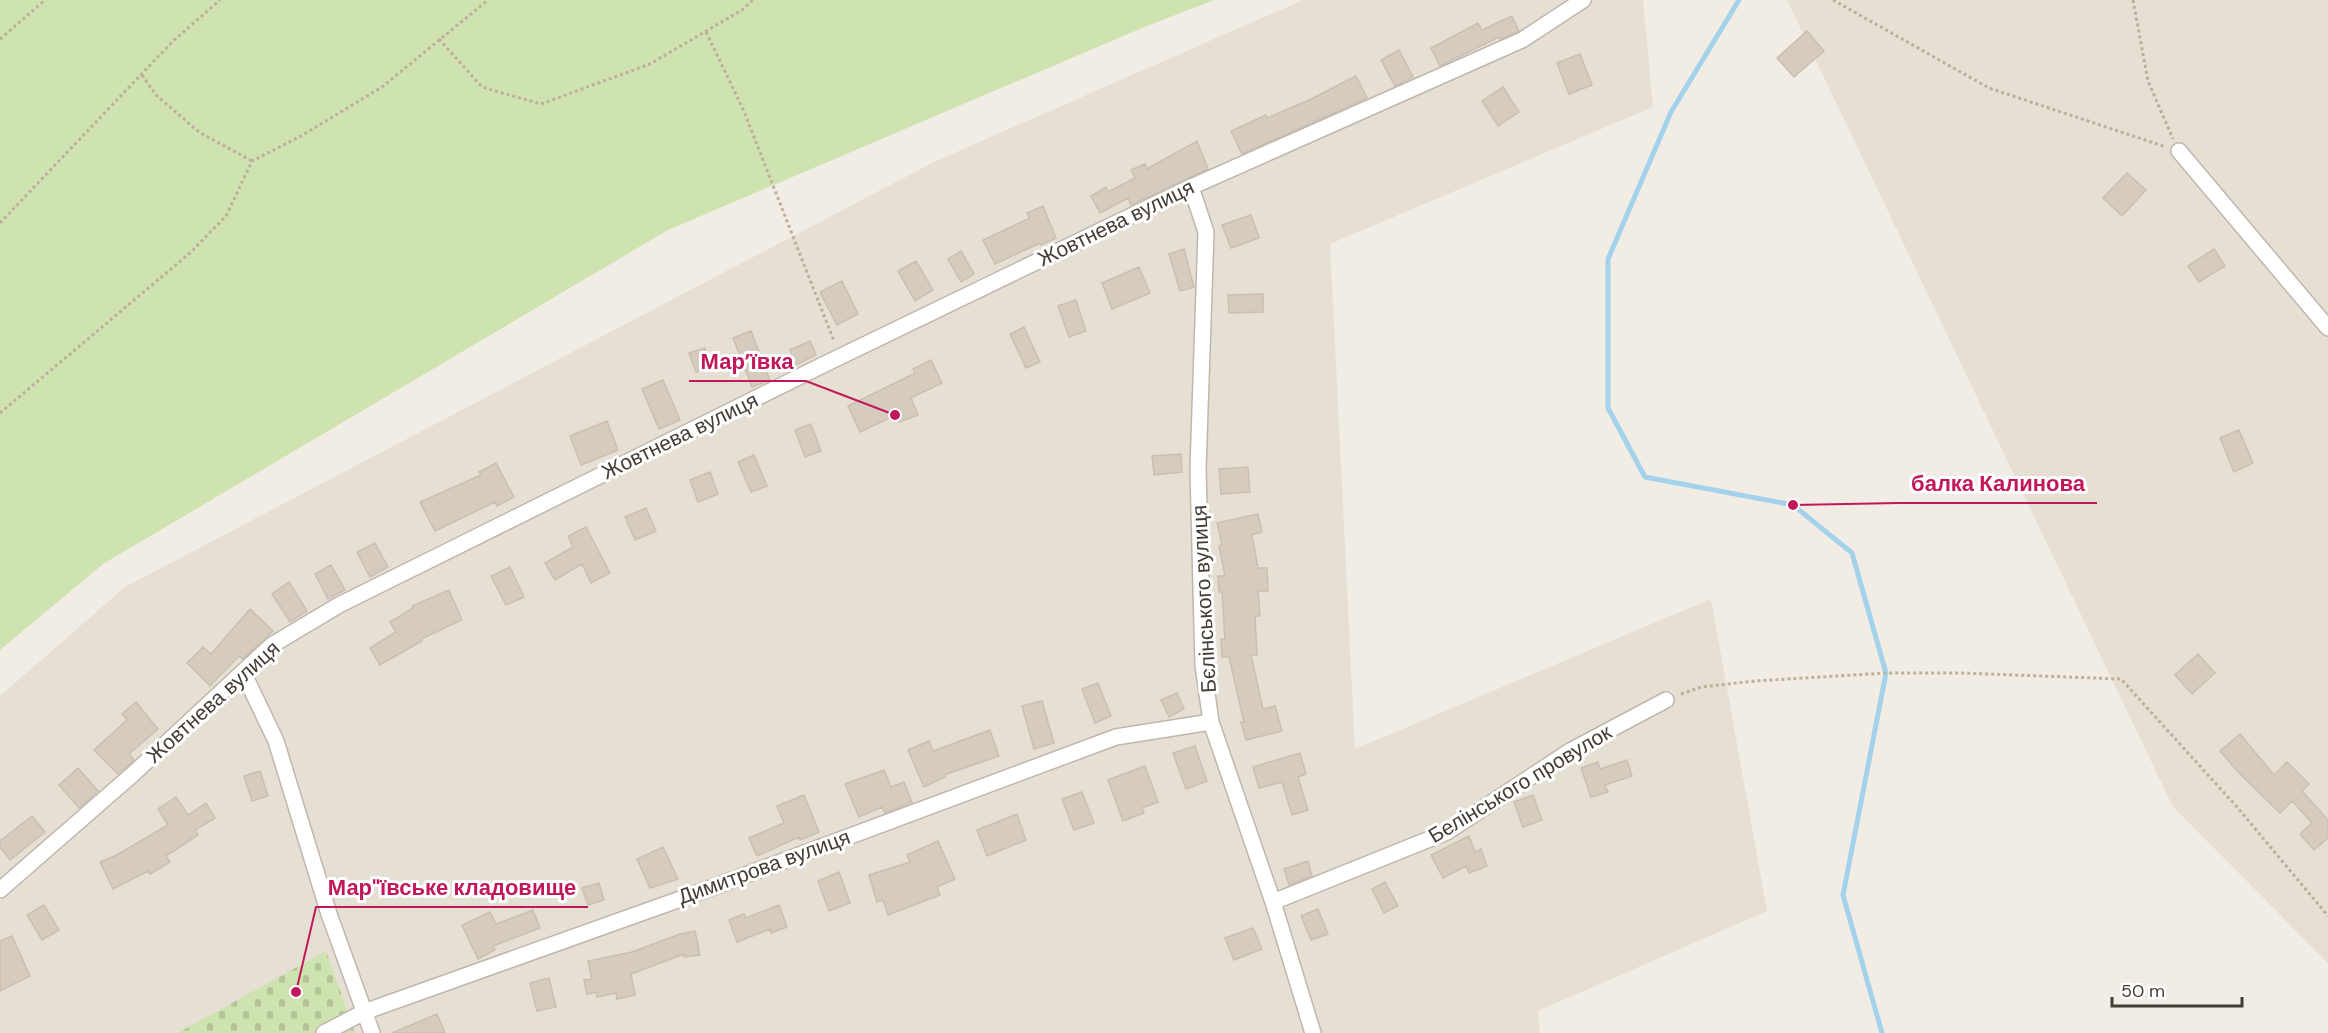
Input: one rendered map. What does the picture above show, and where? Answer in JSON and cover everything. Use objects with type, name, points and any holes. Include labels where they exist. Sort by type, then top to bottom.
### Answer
[{"type":"street","name":"Жовтнева вулиця","points":[[0,890],[133,774],[272,645],[339,605],[840,357],[1191,187],[1522,40],[1583,0]]},
{"type":"street","points":[[2179,151],[2328,328]]},
{"type":"street","name":"Бєлінського вулиця","points":[[1191,187],[1206,232],[1198,469],[1203,665],[1211,722],[1273,902],[1313,1033]]},
{"type":"street","points":[[243,672],[276,741],[329,914],[372,1033]]},
{"type":"street","name":"Белінського провулок","points":[[1273,902],[1447,832],[1570,751],[1666,700]]},
{"type":"street","name":"Димитрова вулиця","points":[[324,1033],[364,1012],[699,892],[1116,736],[1211,722]]},
{"type":"path","points":[[0,39],[45,0]]},
{"type":"path","points":[[0,223],[172,42],[220,0]]},
{"type":"path","points":[[0,413],[190,253],[226,216],[252,161],[301,136],[382,87],[488,0]]},
{"type":"path","points":[[439,39],[482,87],[541,105],[650,64],[742,10],[753,0]]},
{"type":"path","points":[[1833,0],[1989,88],[2179,151]]},
{"type":"path","points":[[2133,0],[2148,81],[2179,151]]},
{"type":"path","points":[[706,32],[743,109],[840,357]]},
{"type":"path","points":[[142,75],[156,94],[199,132],[252,161]]},
{"type":"path","points":[[1666,700],[1701,687],[1755,681],[1886,673],[1960,673],[2121,679],[2237,807],[2328,916]]},
{"type":"shaded area","points":[[1303,0],[1643,0],[1653,107],[1330,244],[1355,749],[1711,599],[1767,911],[1538,1011],[1540,1033],[0,1033],[0,696],[125,587],[936,161]]},
{"type":"shaded area","points":[[1787,0],[2328,0],[2328,963],[2173,807]]},
{"type":"green space","points":[[0,0],[1214,0],[1142,28],[668,230],[103,564],[0,650]]},
{"type":"green space","points":[[326,951],[355,1033],[178,1033]]},
{"type":"building","points":[[1512,16],[1519,31],[1500,39],[1499,37],[1440,66],[1431,48],[1478,23],[1482,30]]},
{"type":"building","points":[[1807,31],[1824,51],[1794,77],[1777,58]]},
{"type":"building","points":[[1399,50],[1413,77],[1395,86],[1381,60]]},
{"type":"building","points":[[1580,54],[1592,85],[1569,94],[1557,63]]},
{"type":"building","points":[[1356,76],[1367,98],[1242,154],[1231,131],[1266,115],[1267,118],[1309,100]]},
{"type":"building","points":[[1503,87],[1519,112],[1498,126],[1482,101]]},
{"type":"building","points":[[1197,141],[1208,169],[1131,205],[1128,198],[1100,213],[1091,196],[1106,187],[1108,192],[1135,178],[1131,170],[1145,164],[1147,169]]},
{"type":"building","points":[[2127,173],[2146,190],[2122,216],[2103,198]]},
{"type":"building","points":[[1043,206],[1056,238],[995,264],[983,240],[1030,218],[1027,213]]},
{"type":"building","points":[[1251,215],[1259,238],[1231,248],[1222,225]]},
{"type":"building","points":[[1184,249],[1194,287],[1180,291],[1169,254]]},
{"type":"building","points":[[2214,249],[2225,266],[2199,282],[2188,266]]},
{"type":"building","points":[[961,251],[974,274],[961,282],[948,259]]},
{"type":"building","points":[[916,261],[933,290],[915,301],[898,271]]},
{"type":"building","points":[[1139,267],[1150,293],[1112,309],[1102,283]]},
{"type":"building","points":[[842,281],[858,314],[837,325],[820,292]]},
{"type":"building","points":[[1263,294],[1263,312],[1229,313],[1228,295]]},
{"type":"building","points":[[1076,300],[1086,331],[1069,337],[1058,306]]},
{"type":"building","points":[[1024,327],[1040,362],[1026,368],[1010,334]]},
{"type":"building","points":[[751,331],[770,380],[752,387],[733,338]]},
{"type":"building","points":[[810,341],[816,355],[796,365],[790,350]]},
{"type":"building","points":[[705,348],[711,367],[696,372],[689,353]]},
{"type":"building","points":[[931,360],[942,383],[911,398],[918,415],[899,422],[896,415],[860,432],[848,406],[915,373],[913,369]]},
{"type":"building","points":[[663,380],[680,420],[659,429],[642,389]]},
{"type":"building","points":[[607,421],[618,450],[581,465],[570,436]]},
{"type":"building","points":[[811,424],[821,451],[805,457],[795,430]]},
{"type":"building","points":[[2239,430],[2253,463],[2234,472],[2220,438]]},
{"type":"building","points":[[1181,454],[1182,472],[1154,475],[1152,456]]},
{"type":"building","points":[[754,455],[767,486],[751,492],[738,462]]},
{"type":"building","points":[[496,463],[514,497],[497,506],[495,502],[435,531],[420,502],[481,475],[479,472]]},
{"type":"building","points":[[1248,467],[1250,492],[1221,494],[1219,469]]},
{"type":"building","points":[[710,472],[718,494],[698,502],[690,480]]},
{"type":"building","points":[[646,508],[656,531],[635,540],[625,517]]},
{"type":"building","points":[[1258,514],[1262,532],[1252,535],[1258,568],[1267,568],[1268,591],[1258,591],[1260,616],[1255,616],[1257,655],[1251,655],[1263,709],[1275,706],[1282,731],[1246,740],[1229,657],[1222,657],[1221,639],[1225,639],[1222,592],[1219,592],[1218,576],[1225,576],[1217,523]]},
{"type":"building","points":[[586,527],[610,573],[591,583],[582,564],[555,580],[545,563],[573,547],[568,536]]},
{"type":"building","points":[[375,543],[388,567],[370,577],[357,552]]},
{"type":"building","points":[[331,565],[345,590],[328,599],[315,574]]},
{"type":"building","points":[[510,567],[524,597],[506,605],[491,576]]},
{"type":"building","points":[[289,582],[307,611],[290,622],[272,594]]},
{"type":"building","points":[[449,590],[462,620],[421,639],[422,641],[380,665],[370,648],[396,632],[390,622],[413,608],[412,606]]},
{"type":"building","points":[[250,609],[273,631],[243,659],[239,656],[210,686],[187,663],[203,647],[211,654]]},
{"type":"building","points":[[2198,654],[2215,673],[2192,694],[2175,675]]},
{"type":"building","points":[[1098,683],[1111,716],[1095,723],[1082,689]]},
{"type":"building","points":[[1177,693],[1184,709],[1169,717],[1161,700]]},
{"type":"building","points":[[1042,701],[1054,743],[1034,749],[1022,706]]},
{"type":"building","points":[[136,702],[158,729],[129,754],[134,760],[118,774],[94,750],[127,720],[122,714]]},
{"type":"building","points":[[990,730],[999,756],[944,775],[945,777],[924,787],[908,750],[929,741],[933,751]]},
{"type":"building","points":[[2240,734],[2274,775],[2287,762],[2309,784],[2302,791],[2328,820],[2328,838],[2314,850],[2300,834],[2312,823],[2292,801],[2280,813],[2220,751]]},
{"type":"building","points":[[1195,746],[1207,781],[1186,789],[1173,753]]},
{"type":"building","points":[[1300,753],[1306,774],[1298,777],[1308,810],[1292,815],[1282,782],[1259,788],[1253,767]]},
{"type":"building","points":[[1627,760],[1632,776],[1605,785],[1608,792],[1591,797],[1581,768],[1598,762],[1600,769]]},
{"type":"building","points":[[1145,766],[1158,802],[1142,808],[1144,813],[1123,821],[1108,780]]},
{"type":"building","points":[[78,768],[98,791],[79,808],[59,785]]},
{"type":"building","points":[[884,770],[891,787],[904,782],[912,802],[885,813],[882,807],[859,817],[845,784]]},
{"type":"building","points":[[260,771],[268,796],[252,801],[244,776]]},
{"type":"building","points":[[1082,792],[1094,823],[1074,830],[1062,799]]},
{"type":"building","points":[[804,795],[819,832],[800,840],[799,837],[757,856],[749,838],[784,823],[777,806]]},
{"type":"building","points":[[1533,795],[1542,820],[1523,827],[1514,802]]},
{"type":"building","points":[[176,797],[188,815],[206,803],[215,818],[195,830],[198,835],[166,856],[170,862],[150,874],[148,871],[113,889],[100,862],[115,856],[168,825],[158,809]]},
{"type":"building","points":[[1017,814],[1026,840],[987,856],[977,830]]},
{"type":"building","points":[[32,816],[45,832],[10,860],[0,847],[0,841]]},
{"type":"building","points":[[1469,836],[1475,852],[1481,849],[1487,866],[1469,873],[1466,866],[1443,878],[1431,855]]},
{"type":"building","points":[[938,841],[955,879],[937,887],[940,895],[888,915],[883,900],[877,902],[869,875],[910,862],[907,855]]},
{"type":"building","points":[[663,847],[678,879],[650,888],[637,859]]},
{"type":"building","points":[[1308,861],[1312,876],[1289,885],[1284,869]]},
{"type":"building","points":[[839,872],[850,903],[829,911],[818,881]]},
{"type":"building","points":[[1385,882],[1398,906],[1384,913],[1372,889]]},
{"type":"building","points":[[599,883],[604,900],[588,905],[582,888]]},
{"type":"building","points":[[44,905],[59,930],[42,940],[27,915]]},
{"type":"building","points":[[779,905],[787,927],[771,933],[770,929],[737,942],[729,920],[744,914],[746,918]]},
{"type":"building","points":[[1318,909],[1328,934],[1311,940],[1301,916]]},
{"type":"building","points":[[533,910],[540,928],[493,946],[495,950],[478,959],[462,925],[490,912],[496,924]]},
{"type":"building","points":[[1253,928],[1262,949],[1234,960],[1225,938]]},
{"type":"building","points":[[695,931],[700,955],[684,957],[684,954],[631,974],[635,995],[617,999],[616,993],[597,997],[596,992],[587,994],[584,980],[592,979],[588,961],[632,952],[680,934]]},
{"type":"building","points":[[12,936],[30,976],[0,991],[0,941]]},
{"type":"building","points":[[549,978],[556,1007],[537,1011],[530,983]]},
{"type":"building","points":[[437,1014],[445,1033],[392,1033]]},
{"type":"waterway","points":[[1739,0],[1671,112],[1608,259],[1608,408],[1645,477],[1793,505],[1852,553],[1886,673],[1843,895],[1882,1033]]},
{"type":"place","name":"Мар’ївка","points":[[895,415]]},
{"type":"place","name":"балка Калинова","points":[[1793,505]]},
{"type":"place","name":"Мар\"ївське кладовище","points":[[296,992]]}]
